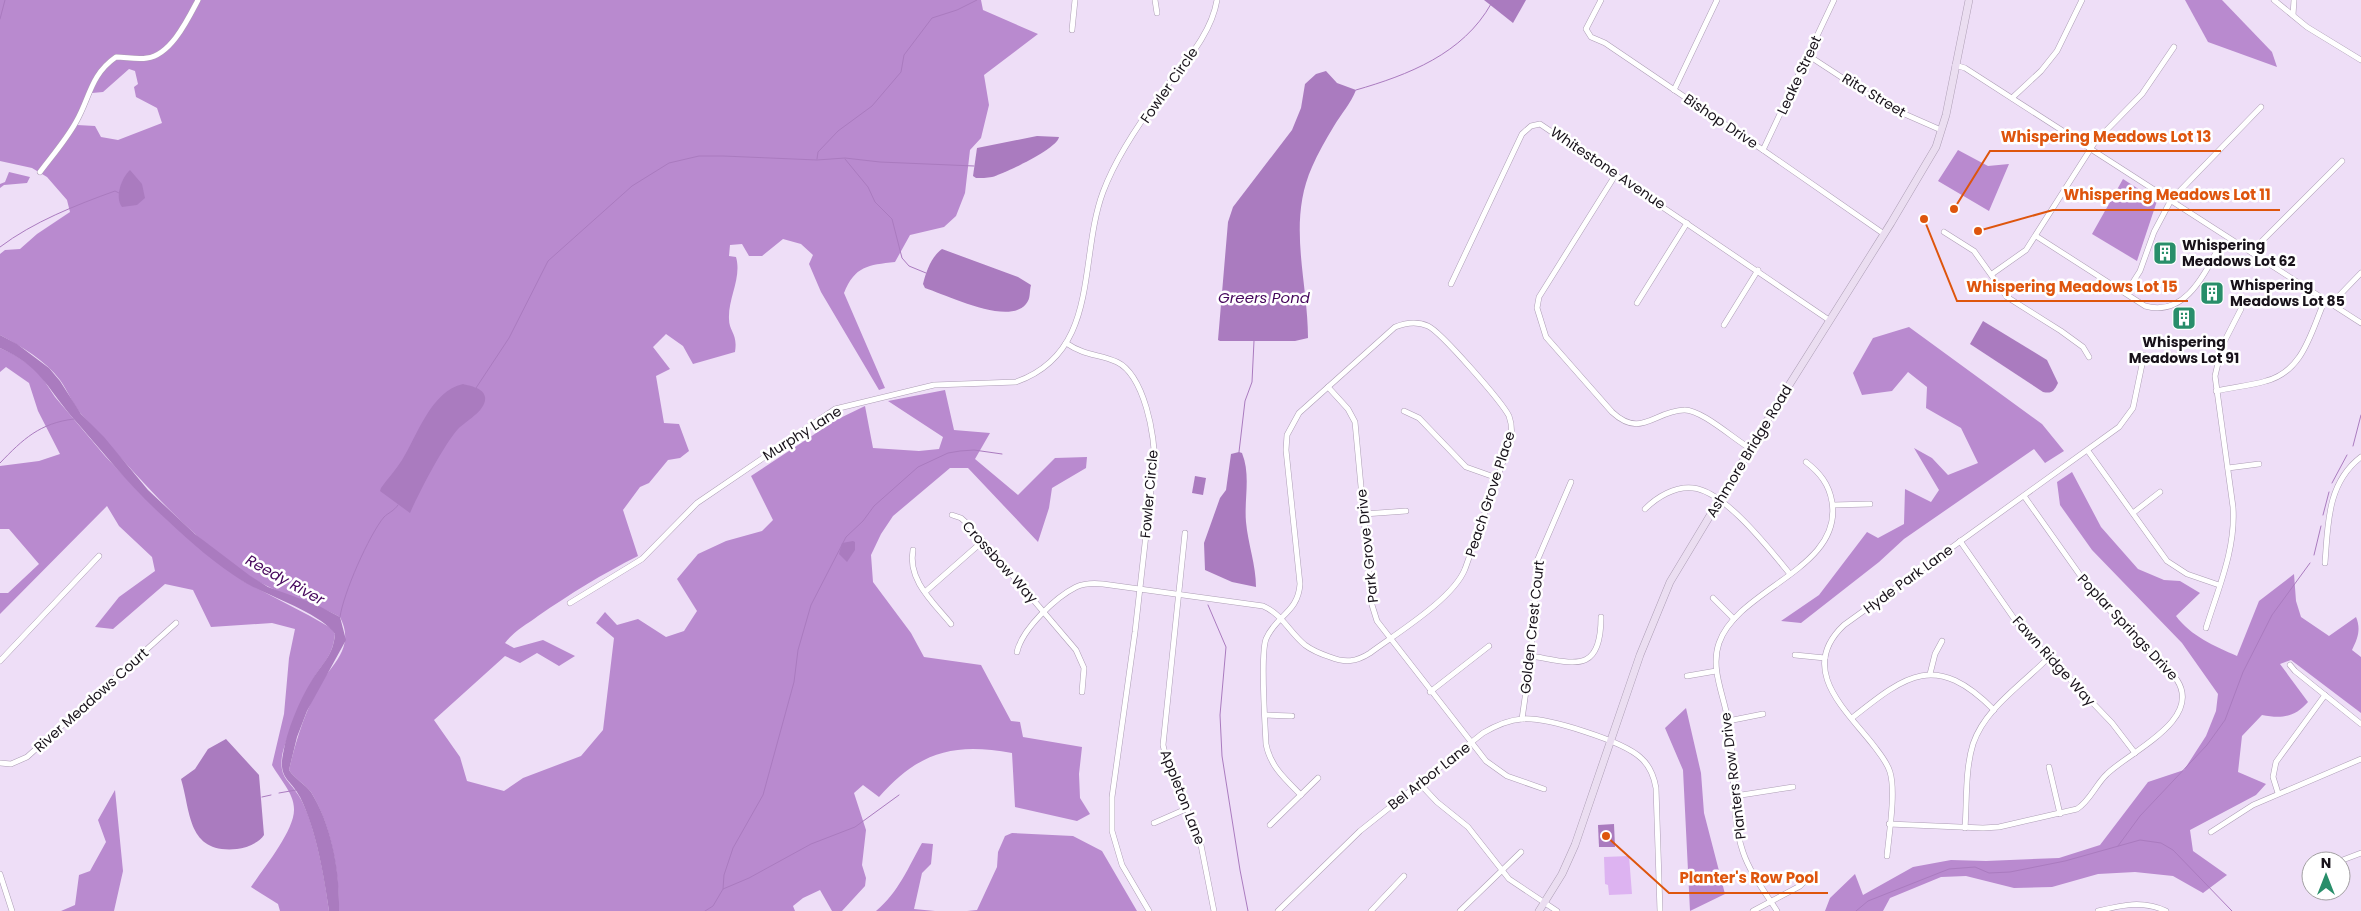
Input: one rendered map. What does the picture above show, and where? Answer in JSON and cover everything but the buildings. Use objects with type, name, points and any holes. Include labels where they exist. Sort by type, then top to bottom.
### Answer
[{"type":"main road","name":"Ashmore Bridge Road","points":[[1539,911],[1575,845],[1662,599],[1680,565],[1829,320],[1931,159],[1946,115],[1969,0]]},
{"type":"street","points":[[40,172],[77,121],[97,75],[116,58],[148,58],[162,52],[169,45],[198,0]]},
{"type":"street","points":[[1072,30],[1075,0]]},
{"type":"street","points":[[1155,0],[1157,13]]},
{"type":"street","name":"Fowler Circle","points":[[1149,911],[1122,865],[1112,832],[1112,797],[1140,588],[1155,457],[1153,432],[1137,384],[1127,369],[1116,362],[1084,354],[1066,343],[1080,311],[1098,210],[1109,178],[1154,103],[1202,37],[1212,18],[1217,0]]},
{"type":"street","name":"Bishop Drive","points":[[1601,0],[1588,24],[1587,33],[1763,150],[1884,234]]},
{"type":"street","points":[[1674,90],[1718,0]]},
{"type":"street","name":"Leake Street","points":[[1763,150],[1834,0]]},
{"type":"street","points":[[2012,98],[2041,71],[2057,51],[2082,0]]},
{"type":"street","points":[[2274,0],[2319,36],[2361,60]]},
{"type":"street","points":[[2293,16],[2294,0]]},
{"type":"street","points":[[1992,274],[2020,255],[2036,236],[2091,148],[2142,94],[2174,47]]},
{"type":"street","name":"Rita Street","points":[[1809,56],[1884,105],[1941,130]]},
{"type":"street","points":[[1955,65],[1965,68],[2091,148],[2361,323]]},
{"type":"street","points":[[2126,293],[2140,271],[2154,232],[2171,200],[2261,107]]},
{"type":"street","name":"Whitestone Avenue","points":[[1451,284],[1522,134],[1531,126],[1538,124],[1545,126],[1829,320]]},
{"type":"street","points":[[2251,252],[2342,160]]},
{"type":"street","points":[[1616,174],[1539,296],[1537,308],[1544,333],[1622,421],[1640,424],[1672,412],[1690,410],[1751,449]]},
{"type":"street","points":[[1637,303],[1687,223]]},
{"type":"street","points":[[1944,232],[1974,251],[2007,297],[2061,331],[2083,348],[2089,357]]},
{"type":"street","points":[[2036,236],[2145,306],[2155,309],[2165,309],[2177,303],[2202,279],[2218,248]]},
{"type":"street","points":[[1724,325],[1758,270]]},
{"type":"street","points":[[2332,303],[2361,273]]},
{"type":"street","points":[[2216,391],[2268,381],[2290,369],[2303,353],[2325,300]]},
{"type":"street","points":[[2206,628],[2231,548],[2234,528],[2234,507],[2215,376],[2219,354],[2241,309]]},
{"type":"street","name":"Peach Grove Place","points":[[1017,652],[1024,633],[1068,592],[1085,584],[1140,588],[1256,604],[1269,608],[1306,645],[1339,660],[1349,662],[1361,659],[1448,594],[1460,581],[1497,478],[1512,427],[1510,418],[1498,401],[1440,336],[1428,326],[1412,323],[1394,327],[1300,413],[1292,423],[1287,435],[1286,450],[1300,584],[1294,605],[1281,619]]},
{"type":"street","name":"Murphy Lane","points":[[570,603],[642,560],[697,502],[835,409],[934,385],[1016,382],[1039,369],[1066,343]]},
{"type":"street","name":"Hyde Park Lane","points":[[1887,856],[1892,785],[1890,770],[1830,688],[1824,671],[1825,658],[1832,638],[1844,625],[2119,427],[2129,415],[2136,394],[2144,355]]},
{"type":"street","name":"Park Grove Drive","points":[[1328,387],[1348,409],[1355,422],[1372,605],[1378,622],[1430,692],[1486,761],[1500,772],[1544,789]]},
{"type":"street","points":[[1404,411],[1419,418],[1466,467],[1497,478]]},
{"type":"street","points":[[2088,450],[2172,566],[2187,574],[2219,585]]},
{"type":"street","points":[[2325,563],[2328,525],[2333,496],[2342,476],[2361,457]]},
{"type":"street","points":[[1806,462],[1825,482],[1832,505],[1870,504]]},
{"type":"street","points":[[2228,468],[2259,464]]},
{"type":"street","name":"Golden Crest Court","points":[[1522,719],[1531,656],[1537,561],[1571,482]]},
{"type":"street","points":[[1645,509],[1665,494],[1686,488],[1698,489],[1719,501],[1750,525],[1790,574]]},
{"type":"street","points":[[2132,513],[2160,492]]},
{"type":"street","name":"Poplar Springs Drive","points":[[1889,824],[1965,828],[1999,827],[2060,814],[2082,806],[2106,775],[2160,735],[2179,711],[2183,699],[2181,686],[2092,592],[2024,496]]},
{"type":"street","name":"Planters Row Drive","points":[[1777,911],[1743,852],[1738,831],[1728,721],[1716,671],[1716,657],[1719,642],[1734,619],[1815,553],[1824,542],[1832,522],[1832,505]]},
{"type":"street","points":[[1364,514],[1406,511]]},
{"type":"street","name":"Crossbow Way","points":[[952,516],[965,521],[1045,613],[1082,659],[1084,668],[1082,692]]},
{"type":"street","name":"Appleton Lane","points":[[1185,533],[1163,745],[1167,762],[1204,854],[1214,911]]},
{"type":"street","points":[[925,592],[983,541]]},
{"type":"street","name":"Fawn Ridge Way","points":[[1960,541],[2020,627],[2112,723],[2135,752]]},
{"type":"street","points":[[913,550],[912,568],[925,592],[951,624]]},
{"type":"street","points":[[0,661],[99,556]]},
{"type":"street","points":[[1713,598],[1734,619]]},
{"type":"street","points":[[1531,656],[1572,663],[1587,659],[1595,653],[1600,643],[1601,617]]},
{"type":"street","points":[[1281,619],[1272,628],[1265,643],[1266,744],[1272,763],[1301,795]]},
{"type":"street","name":"River Meadows Court","points":[[0,763],[19,762],[27,757],[176,623]]},
{"type":"street","points":[[1930,674],[1935,654],[1942,641]]},
{"type":"street","points":[[1430,692],[1489,646]]},
{"type":"street","points":[[1795,655],[1825,658]]},
{"type":"street","points":[[1965,828],[1972,749],[1980,728],[1994,710],[2048,658]]},
{"type":"street","points":[[2290,665],[2294,671],[2361,724]]},
{"type":"street","points":[[1687,676],[1716,671]]},
{"type":"street","points":[[1852,718],[1896,684],[1917,676],[1930,674],[1960,682],[1970,688],[1994,710]]},
{"type":"street","points":[[2278,794],[2273,777],[2276,762],[2325,695]]},
{"type":"street","points":[[1728,721],[1763,714]]},
{"type":"street","points":[[1265,715],[1292,716]]},
{"type":"street","name":"Bel Arbor Lane","points":[[1278,911],[1346,844],[1471,743],[1495,727],[1522,719],[1546,721],[1612,742],[1642,758],[1650,768],[1655,780],[1660,911]]},
{"type":"street","points":[[2211,832],[2242,811],[2361,759]]},
{"type":"street","points":[[2048,767],[2060,814]]},
{"type":"street","points":[[1270,825],[1318,778]]},
{"type":"street","points":[[1420,784],[1437,802],[1468,827],[1502,872],[1517,886],[1558,911]]},
{"type":"street","points":[[1735,796],[1793,787]]},
{"type":"street","points":[[1154,823],[1186,809]]},
{"type":"street","points":[[1460,911],[1521,852]]},
{"type":"street","points":[[0,874],[12,911]]},
{"type":"street","points":[[1753,911],[1800,886],[1812,874]]},
{"type":"street","points":[[1371,911],[1404,876]]},
{"type":"street","points":[[2098,911],[2140,904],[2166,911]]},
{"type":"shaded area","points":[[0,0],[981,0],[983,10],[1038,34],[984,75],[989,105],[981,138],[970,150],[965,193],[956,216],[944,227],[910,235],[895,262],[864,268],[853,277],[844,293],[885,388],[879,390],[821,292],[809,264],[813,255],[801,244],[783,239],[762,256],[749,256],[742,244],[730,245],[729,256],[736,257],[737,265],[736,280],[729,311],[730,327],[736,346],[735,352],[693,364],[683,346],[666,334],[653,347],[670,369],[656,376],[664,423],[679,424],[689,451],[680,458],[668,460],[649,483],[640,487],[623,510],[638,556],[562,600],[520,628],[505,643],[514,648],[543,640],[575,656],[559,666],[537,653],[520,663],[505,656],[434,720],[460,757],[467,781],[504,791],[523,778],[581,756],[603,730],[614,638],[596,623],[605,612],[617,625],[638,619],[666,637],[684,631],[697,611],[677,579],[698,554],[726,541],[762,531],[773,520],[751,476],[836,420],[865,406],[873,448],[919,451],[939,449],[943,437],[888,401],[945,390],[954,430],[990,433],[975,459],[1018,495],[1055,458],[1087,457],[1086,468],[1052,488],[1049,508],[1038,542],[968,468],[950,468],[893,516],[881,534],[871,555],[873,582],[911,633],[924,657],[981,665],[1011,721],[1020,722],[1023,737],[1082,747],[1079,774],[1080,798],[1090,814],[1077,821],[1015,807],[1012,753],[972,749],[955,750],[923,760],[908,770],[879,797],[863,785],[854,793],[866,830],[862,865],[866,878],[865,886],[842,911],[832,911],[820,890],[803,898],[793,906],[795,911],[339,911],[338,880],[329,834],[311,792],[289,770],[310,704],[344,647],[345,630],[342,621],[340,617],[331,612],[276,591],[257,581],[211,548],[165,505],[82,415],[54,373],[33,354],[0,335],[0,254],[5,250],[20,249],[37,234],[70,212],[67,200],[47,177],[32,168],[0,161]],"holes":[[[129,69],[135,71],[138,84],[134,87],[136,97],[157,108],[162,123],[118,140],[101,137],[95,126],[77,125],[92,93],[103,92]]]},
{"type":"shaded area","points":[[2185,0],[2222,0],[2272,52],[2277,67],[2208,42]]},
{"type":"shaded area","points":[[1958,150],[1988,166],[2009,164],[1989,211],[1938,181]]},
{"type":"shaded area","points":[[9,172],[30,177],[27,183],[4,185],[0,188],[0,184],[5,182]]},
{"type":"shaded area","points":[[2123,179],[2157,201],[2137,261],[2092,234]]},
{"type":"shaded area","points":[[1909,327],[2042,424],[2064,451],[2045,463],[2034,449],[1904,539],[1879,562],[1801,623],[1781,621],[1819,595],[1867,532],[1878,538],[1904,524],[1905,489],[1931,502],[1939,490],[1914,448],[1932,458],[1948,475],[1978,463],[1961,428],[1926,408],[1927,387],[1908,372],[1892,391],[1862,395],[1853,373],[1873,338]]},
{"type":"shaded area","points":[[0,348],[37,370],[55,397],[105,456],[145,498],[243,581],[331,628],[335,634],[332,649],[312,681],[295,718],[281,763],[283,774],[299,796],[310,821],[322,868],[329,911],[280,911],[278,904],[251,887],[284,838],[293,818],[292,797],[272,765],[284,714],[289,658],[295,629],[272,623],[211,627],[193,590],[165,584],[113,629],[95,627],[119,597],[155,571],[152,557],[119,526],[107,506],[0,614],[0,593],[8,593],[39,564],[9,529],[0,529],[0,466],[39,461],[60,454],[38,411],[29,383],[6,367],[0,372]]},
{"type":"shaded area","points":[[2072,472],[2101,527],[2138,569],[2164,580],[2180,581],[2200,593],[2176,616],[2196,635],[2212,644],[2237,656],[2259,601],[2294,574],[2296,601],[2301,617],[2329,636],[2356,617],[2358,634],[2352,650],[2361,657],[2361,713],[2291,660],[2280,664],[2308,702],[2298,711],[2288,716],[2262,715],[2242,736],[2238,772],[2266,784],[2256,795],[2190,830],[2193,851],[2227,875],[2203,893],[2173,876],[2135,872],[2098,874],[2052,887],[2014,888],[1966,876],[1941,877],[1890,898],[1883,911],[1825,911],[1830,898],[1855,874],[1863,895],[1913,867],[1951,860],[1986,861],[2059,858],[2100,845],[2148,782],[2184,770],[2206,736],[2216,711],[2218,694],[2182,643],[2092,550],[2060,505],[2057,482]]},
{"type":"shaded area","points":[[1686,708],[1701,773],[1704,813],[1725,894],[1690,911],[1683,770],[1665,728]]},
{"type":"shaded area","points":[[115,790],[123,871],[114,911],[61,911],[75,905],[79,875],[90,871],[106,842],[98,820]]},
{"type":"shaded area","points":[[1012,833],[1073,836],[1102,851],[1137,911],[967,911],[977,910],[997,867],[998,852],[1005,836]]},
{"type":"shaded area","points":[[922,843],[933,844],[931,864],[922,873],[914,909],[935,911],[876,911],[897,888]]},
{"type":"shaded area","points":[[1629,856],[1632,894],[1609,895],[1608,885],[1605,884],[1604,857]]},
{"type":"water","points":[[1484,0],[1526,0],[1513,23]]},
{"type":"water","name":"Greers Pond","points":[[1326,71],[1337,83],[1356,90],[1319,151],[1305,188],[1301,209],[1300,231],[1308,338],[1295,341],[1220,341],[1218,340],[1228,222],[1233,207],[1292,130],[1301,108],[1305,84],[1316,74]]},
{"type":"water","points":[[1037,136],[1059,137],[1050,148],[1008,171],[990,177],[976,178],[973,176],[977,148]]},
{"type":"water","points":[[130,170],[142,184],[145,198],[137,205],[122,207],[119,198],[120,187],[124,177]]},
{"type":"water","points":[[942,249],[1018,277],[1031,285],[1028,302],[1017,310],[1006,312],[977,307],[925,288],[923,284],[929,265]]},
{"type":"water","points":[[1983,321],[2047,360],[2058,383],[2054,390],[2049,393],[2043,392],[1970,344]]},
{"type":"water","name":"Reedy River","points":[[0,335],[17,344],[49,368],[60,381],[81,414],[104,437],[148,490],[195,534],[268,587],[315,604],[340,617],[346,640],[307,711],[297,737],[289,770],[311,792],[324,819],[336,865],[339,911],[329,911],[322,868],[311,823],[300,797],[286,778],[282,769],[287,735],[294,716],[307,688],[330,653],[335,634],[318,619],[306,612],[244,582],[185,537],[130,483],[34,370],[14,355],[0,348]]},
{"type":"water","points":[[463,384],[482,391],[485,402],[479,411],[458,429],[452,437],[410,513],[380,491],[381,488],[402,460],[419,427],[434,405],[442,395],[452,388]]},
{"type":"water","points":[[1242,453],[1245,461],[1247,478],[1246,522],[1256,587],[1232,582],[1205,570],[1204,543],[1220,498],[1226,490],[1231,454]]},
{"type":"water","points":[[1195,476],[1206,478],[1203,495],[1192,493]]},
{"type":"water","points":[[855,542],[855,550],[847,562],[839,554],[842,543]]},
{"type":"water","points":[[226,739],[259,775],[264,835],[252,845],[237,849],[221,849],[209,845],[200,838],[190,817],[181,779],[195,769],[208,749]]},
{"type":"water","points":[[1614,824],[1615,847],[1599,847],[1598,825]]},
{"type":"waterway","points":[[0,19],[5,0]]},
{"type":"waterway","points":[[817,159],[818,152],[838,131],[872,106],[901,72],[904,55],[932,18],[957,10],[977,0]]},
{"type":"waterway","points":[[1356,90],[1414,69],[1450,49],[1479,21],[1491,4]]},
{"type":"waterway","points":[[476,388],[509,338],[548,261],[632,186],[669,163],[699,156],[723,156],[817,160],[845,158],[880,162],[974,166]]},
{"type":"waterway","points":[[845,159],[868,187],[875,202],[892,219],[902,258],[909,266],[926,273]]},
{"type":"waterway","points":[[0,247],[26,230],[55,215],[115,191],[119,193]]},
{"type":"waterway","points":[[1239,452],[1245,401],[1252,382],[1254,341]]},
{"type":"waterway","points":[[2353,446],[2361,415]]},
{"type":"waterway","points":[[0,463],[33,433],[51,424],[74,419]]},
{"type":"waterway","points":[[723,889],[724,875],[733,848],[763,795],[794,682],[798,650],[811,605],[846,537],[863,521],[874,506],[918,467],[948,453],[960,451],[974,450],[1002,454]]},
{"type":"waterway","points":[[2332,483],[2347,455]]},
{"type":"waterway","points":[[2323,515],[2329,492]]},
{"type":"waterway","points":[[340,617],[351,580],[364,550],[384,517],[398,505]]},
{"type":"waterway","points":[[2314,555],[2321,526]]},
{"type":"waterway","points":[[2118,846],[2140,816],[2207,745],[2225,720],[2243,672],[2272,615],[2310,563]]},
{"type":"waterway","points":[[1208,605],[1226,647],[1220,715],[1222,756],[1248,911]]},
{"type":"waterway","points":[[279,793],[296,790]]},
{"type":"waterway","points":[[262,797],[271,795]]},
{"type":"waterway","points":[[705,911],[713,906],[723,889],[749,878],[811,844],[855,827],[899,795]]},
{"type":"waterway","points":[[1856,911],[1868,901],[1949,869],[1975,867],[1989,873],[2010,872],[2065,861],[2140,840],[2161,843],[2173,850],[2232,911]]},
{"type":"place","name":"Whispering Meadows Lot 13","points":[[1954,209]]},
{"type":"place","name":"Whispering Meadows Lot 15","points":[[1924,219]]},
{"type":"place","name":"Whispering Meadows Lot 11","points":[[1978,231]]},
{"type":"place","name":"Whispering Meadows Lot 62","points":[[2165,253]]},
{"type":"place","name":"Whispering Meadows Lot 85","points":[[2212,293]]},
{"type":"place","name":"Whispering Meadows Lot 91","points":[[2184,318]]},
{"type":"place","name":"Planter's Row Pool","points":[[1606,836]]}]
